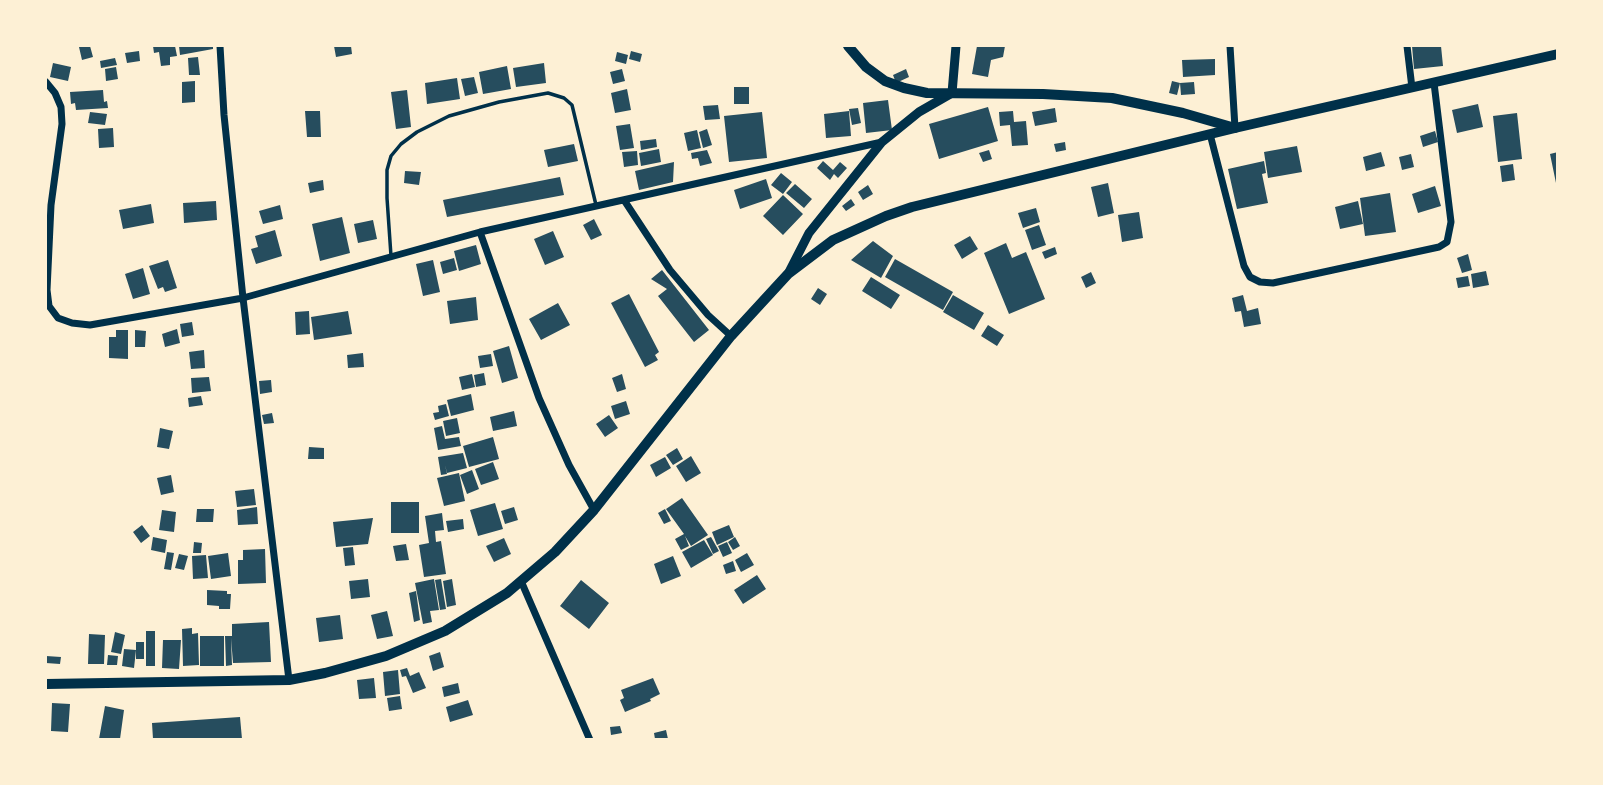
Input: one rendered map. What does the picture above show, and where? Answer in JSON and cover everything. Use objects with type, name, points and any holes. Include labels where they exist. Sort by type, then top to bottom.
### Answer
[{"type":"highway","points":[[848,46],[866,67],[884,81],[904,88],[928,93],[1043,94],[1112,98],[1183,113],[1235,128],[1558,54]]},
{"type":"main road","points":[[46,684],[289,680],[357,665],[415,644],[472,616],[522,581],[555,552],[594,510],[731,336],[788,274],[832,240],[912,207],[1235,128]]},
{"type":"street","points":[[220,46],[224,115],[243,298],[289,680]]},
{"type":"street","points":[[788,274],[809,233],[882,142],[919,112],[952,93],[956,46]]},
{"type":"street","points":[[1230,46],[1235,128]]},
{"type":"street","points":[[1407,46],[1412,88]]},
{"type":"street","points":[[46,82],[61,107],[62,124],[51,205],[47,290],[49,306],[58,318],[90,325],[243,298],[480,232],[882,142]]},
{"type":"street","points":[[1210,134],[1244,266],[1250,277],[1260,282],[1273,283],[1440,247],[1447,242],[1451,222],[1434,83]]},
{"type":"street","points":[[624,200],[670,270],[708,315],[731,336]]},
{"type":"street","points":[[480,232],[539,398],[569,465],[594,510]]},
{"type":"street","points":[[522,581],[590,740]]},
{"type":"lane","points":[[391,256],[387,198],[387,170],[391,156],[417,132],[449,116],[499,102],[548,93],[564,98],[572,105],[597,206]]},
{"type":"building","points":[[90,46],[93,57],[82,60],[79,47]]},
{"type":"building","points":[[153,46],[175,46],[177,56],[170,57],[170,65],[161,66],[159,52],[154,53]]},
{"type":"building","points":[[179,46],[213,46],[213,49],[180,55]]},
{"type":"building","points":[[334,46],[351,46],[352,54],[336,57]]},
{"type":"building","points":[[977,46],[1005,46],[1003,57],[991,60],[988,77],[972,74]]},
{"type":"building","points":[[1412,46],[1441,46],[1443,66],[1414,69]]},
{"type":"building","points":[[139,51],[140,61],[127,63],[125,53]]},
{"type":"building","points":[[631,51],[642,54],[640,62],[629,59]]},
{"type":"building","points":[[617,52],[628,55],[626,64],[615,61]]},
{"type":"building","points":[[198,57],[200,75],[189,75],[188,58]]},
{"type":"building","points":[[115,58],[117,65],[101,68],[100,61]]},
{"type":"building","points":[[1215,59],[1215,75],[1183,77],[1182,60]]},
{"type":"building","points":[[53,63],[71,67],[68,81],[50,77]]},
{"type":"building","points":[[544,63],[546,83],[516,87],[513,68]]},
{"type":"building","points":[[507,66],[511,89],[483,94],[479,72]]},
{"type":"building","points":[[116,67],[118,79],[106,81],[105,69]]},
{"type":"building","points":[[622,69],[625,81],[613,84],[610,72]]},
{"type":"building","points":[[906,69],[909,77],[896,83],[893,75]]},
{"type":"building","points":[[474,77],[478,93],[465,96],[461,79]]},
{"type":"building","points":[[457,78],[460,99],[427,104],[425,83]]},
{"type":"building","points":[[195,81],[195,102],[182,103],[182,82]]},
{"type":"building","points":[[1172,81],[1180,83],[1177,95],[1169,93]]},
{"type":"building","points":[[1194,82],[1195,94],[1181,95],[1180,83]]},
{"type":"building","points":[[734,87],[749,87],[749,104],[734,104]]},
{"type":"building","points":[[627,89],[631,110],[615,113],[611,93]]},
{"type":"building","points":[[103,90],[104,102],[107,101],[108,108],[76,110],[75,103],[71,104],[70,92]]},
{"type":"building","points":[[407,90],[411,127],[396,129],[391,92]]},
{"type":"building","points":[[888,100],[892,130],[866,133],[863,103]]},
{"type":"building","points":[[1478,104],[1483,127],[1457,133],[1452,110]]},
{"type":"building","points":[[718,105],[720,119],[705,120],[703,106]]},
{"type":"building","points":[[988,107],[998,141],[939,159],[929,124]]},
{"type":"building","points":[[858,108],[861,123],[852,125],[849,109]]},
{"type":"building","points":[[1055,108],[1057,122],[1035,126],[1032,112]]},
{"type":"building","points":[[305,111],[320,111],[321,137],[307,137]]},
{"type":"building","points":[[849,111],[851,136],[826,138],[824,114]]},
{"type":"building","points":[[1013,111],[1014,122],[1026,121],[1028,145],[1012,146],[1010,125],[1000,126],[999,112]]},
{"type":"building","points":[[90,112],[107,114],[105,125],[88,123]]},
{"type":"building","points":[[762,112],[767,158],[729,162],[724,116]]},
{"type":"building","points":[[1517,113],[1522,159],[1498,162],[1493,116]]},
{"type":"building","points":[[630,124],[634,148],[620,150],[616,126]]},
{"type":"building","points":[[113,128],[114,147],[99,148],[98,129]]},
{"type":"building","points":[[707,129],[712,145],[703,148],[699,132]]},
{"type":"building","points":[[697,130],[701,148],[688,151],[684,133]]},
{"type":"building","points":[[1435,131],[1438,142],[1423,147],[1420,136]]},
{"type":"building","points":[[656,139],[657,147],[641,150],[640,141]]},
{"type":"building","points":[[1065,142],[1066,150],[1056,152],[1054,144]]},
{"type":"building","points":[[574,144],[578,161],[548,167],[544,150]]},
{"type":"building","points":[[1297,146],[1302,172],[1268,178],[1264,152]]},
{"type":"building","points":[[659,149],[661,162],[641,166],[639,153]]},
{"type":"building","points":[[707,150],[712,163],[700,166],[698,158],[692,159],[691,153]]},
{"type":"building","points":[[989,150],[992,159],[983,162],[979,153]]},
{"type":"building","points":[[637,151],[638,165],[624,167],[622,152]]},
{"type":"building","points":[[1381,152],[1385,166],[1366,171],[1363,157]]},
{"type":"building","points":[[1558,152],[1558,183],[1556,183],[1550,154]]},
{"type":"building","points":[[1411,154],[1414,167],[1402,170],[1399,157]]},
{"type":"building","points":[[823,161],[833,170],[840,162],[847,168],[838,178],[834,174],[830,180],[817,168]]},
{"type":"building","points":[[1264,161],[1266,173],[1262,174],[1268,203],[1237,209],[1228,169]]},
{"type":"building","points":[[674,162],[673,182],[639,190],[635,171]]},
{"type":"building","points":[[1513,164],[1515,180],[1502,182],[1500,166]]},
{"type":"building","points":[[405,171],[421,172],[419,185],[404,183]]},
{"type":"building","points":[[781,173],[792,182],[783,194],[771,185]]},
{"type":"building","points":[[560,177],[564,195],[447,217],[443,200]]},
{"type":"building","points":[[766,179],[772,198],[740,209],[734,190]]},
{"type":"building","points":[[323,180],[324,190],[310,193],[308,183]]},
{"type":"building","points":[[1108,183],[1114,213],[1098,217],[1091,187]]},
{"type":"building","points":[[795,184],[812,199],[804,208],[786,193]]},
{"type":"building","points":[[868,185],[873,194],[863,200],[858,192]]},
{"type":"building","points":[[1435,186],[1441,206],[1418,213],[1412,194]]},
{"type":"building","points":[[1390,193],[1396,232],[1365,236],[1360,198]]},
{"type":"building","points":[[783,195],[803,214],[783,235],[763,216]]},
{"type":"building","points":[[851,199],[855,205],[846,211],[842,206]]},
{"type":"building","points":[[216,201],[217,220],[184,223],[183,203]]},
{"type":"building","points":[[1358,201],[1363,224],[1340,229],[1335,207]]},
{"type":"building","points":[[151,204],[154,223],[123,229],[119,210]]},
{"type":"building","points":[[280,205],[283,219],[263,224],[259,211]]},
{"type":"building","points":[[1036,208],[1040,222],[1023,228],[1018,213]]},
{"type":"building","points":[[1139,212],[1143,238],[1122,242],[1118,215]]},
{"type":"building","points":[[342,217],[350,253],[320,261],[312,224]]},
{"type":"building","points":[[594,219],[602,235],[591,240],[583,225]]},
{"type":"building","points":[[373,220],[377,239],[358,243],[354,224]]},
{"type":"building","points":[[1039,225],[1046,245],[1032,250],[1025,230]]},
{"type":"building","points":[[275,230],[282,256],[256,264],[251,249],[258,247],[255,236]]},
{"type":"building","points":[[553,231],[564,257],[545,265],[534,239]]},
{"type":"building","points":[[970,236],[978,249],[962,259],[954,245]]},
{"type":"building","points":[[873,241],[893,256],[881,278],[851,260]]},
{"type":"building","points":[[1006,243],[1012,258],[1026,252],[1045,299],[1009,314],[984,253]]},
{"type":"building","points":[[476,245],[481,264],[459,271],[454,251]]},
{"type":"building","points":[[1055,247],[1057,254],[1045,259],[1042,252]]},
{"type":"building","points":[[1468,254],[1472,270],[1462,273],[1457,258]]},
{"type":"building","points":[[454,258],[457,270],[443,274],[440,262]]},
{"type":"building","points":[[895,259],[953,292],[943,310],[885,277]]},
{"type":"building","points":[[168,260],[177,288],[165,292],[163,287],[158,289],[149,266]]},
{"type":"building","points":[[433,260],[440,292],[423,296],[416,264]]},
{"type":"building","points":[[143,268],[150,294],[133,299],[125,274]]},
{"type":"building","points":[[662,270],[709,330],[694,342],[658,296],[667,289],[651,279]]},
{"type":"building","points":[[1486,271],[1489,285],[1473,288],[1471,274]]},
{"type":"building","points":[[1091,272],[1096,283],[1086,288],[1081,277]]},
{"type":"building","points":[[1468,276],[1470,286],[1458,288],[1456,278]]},
{"type":"building","points":[[871,277],[900,295],[891,309],[862,291]]},
{"type":"building","points":[[818,288],[827,294],[820,305],[811,299]]},
{"type":"building","points":[[629,294],[659,352],[655,355],[658,360],[645,367],[611,303]]},
{"type":"building","points":[[953,295],[984,313],[974,330],[943,312]]},
{"type":"building","points":[[1243,295],[1247,311],[1258,308],[1261,324],[1244,327],[1241,311],[1235,312],[1232,298]]},
{"type":"building","points":[[476,297],[478,320],[450,324],[447,301]]},
{"type":"building","points":[[558,303],[570,325],[541,340],[529,319]]},
{"type":"building","points":[[309,311],[310,334],[296,335],[295,312]]},
{"type":"building","points":[[348,311],[352,334],[314,340],[311,317]]},
{"type":"building","points":[[192,322],[194,335],[182,337],[180,324]]},
{"type":"building","points":[[988,325],[1004,335],[997,346],[981,336]]},
{"type":"building","points":[[177,329],[180,343],[165,347],[162,334]]},
{"type":"building","points":[[116,330],[128,330],[128,359],[109,358],[109,337],[116,337]]},
{"type":"building","points":[[135,330],[146,331],[145,347],[135,347]]},
{"type":"building","points":[[509,346],[518,378],[502,383],[493,351]]},
{"type":"building","points":[[204,350],[205,368],[191,369],[189,352]]},
{"type":"building","points":[[363,353],[364,367],[348,368],[347,355]]},
{"type":"building","points":[[491,354],[493,366],[480,368],[478,356]]},
{"type":"building","points":[[484,373],[486,385],[476,387],[474,375]]},
{"type":"building","points":[[472,374],[475,387],[462,390],[459,377]]},
{"type":"building","points":[[622,374],[626,389],[617,392],[612,378]]},
{"type":"building","points":[[209,377],[211,391],[192,393],[191,378]]},
{"type":"building","points":[[271,380],[272,392],[260,394],[259,381]]},
{"type":"building","points":[[471,394],[474,410],[451,416],[447,400]]},
{"type":"building","points":[[201,396],[203,405],[189,407],[188,398]]},
{"type":"building","points":[[626,401],[630,414],[615,419],[611,406]]},
{"type":"building","points":[[446,404],[449,416],[435,420],[433,413],[439,412],[438,406]]},
{"type":"building","points":[[514,411],[517,426],[493,431],[490,417]]},
{"type":"building","points":[[272,413],[274,423],[264,424],[262,415]]},
{"type":"building","points":[[609,415],[618,428],[605,437],[596,424]]},
{"type":"building","points":[[457,418],[460,433],[446,436],[443,421]]},
{"type":"building","points":[[442,426],[445,439],[459,437],[461,446],[438,450],[434,428]]},
{"type":"building","points":[[160,428],[173,431],[169,449],[157,447]]},
{"type":"building","points":[[493,437],[499,459],[469,467],[463,446]]},
{"type":"building","points":[[309,447],[324,448],[324,459],[308,459]]},
{"type":"building","points":[[677,448],[683,459],[673,465],[666,455]]},
{"type":"building","points":[[463,453],[467,468],[447,473],[445,465],[447,474],[441,475],[438,457]]},
{"type":"building","points":[[691,456],[701,473],[686,482],[676,466]]},
{"type":"building","points":[[665,457],[671,468],[656,477],[650,465]]},
{"type":"building","points":[[493,462],[499,479],[481,485],[475,469]]},
{"type":"building","points":[[472,470],[479,489],[467,494],[460,475]]},
{"type":"building","points":[[459,473],[465,501],[444,506],[437,478]]},
{"type":"building","points":[[171,475],[174,492],[161,495],[157,478]]},
{"type":"building","points":[[254,489],[256,505],[237,507],[235,491]]},
{"type":"building","points":[[682,498],[708,535],[691,546],[685,536],[689,546],[681,550],[675,539],[684,534],[666,509]]},
{"type":"building","points":[[391,502],[419,502],[419,533],[391,533]]},
{"type":"building","points":[[495,503],[503,529],[478,536],[470,510]]},
{"type":"building","points":[[257,507],[258,524],[238,525],[237,510]]},
{"type":"building","points":[[514,507],[518,520],[505,524],[501,511]]},
{"type":"building","points":[[197,509],[214,509],[213,522],[196,522]]},
{"type":"building","points":[[665,509],[671,521],[664,524],[658,513]]},
{"type":"building","points":[[162,510],[176,512],[174,532],[159,530]]},
{"type":"building","points":[[442,513],[444,530],[435,531],[436,542],[441,541],[446,574],[424,577],[419,545],[429,543],[425,516]]},
{"type":"building","points":[[373,518],[368,544],[336,547],[333,522]]},
{"type":"building","points":[[463,519],[464,529],[448,532],[446,521]]},
{"type":"building","points":[[142,525],[150,536],[141,543],[133,532]]},
{"type":"building","points":[[729,525],[734,537],[717,545],[712,532]]},
{"type":"building","points":[[153,537],[167,540],[165,553],[151,550]]},
{"type":"building","points":[[711,537],[719,551],[713,554],[706,539]]},
{"type":"building","points":[[735,537],[740,546],[733,550],[728,542]]},
{"type":"building","points":[[504,538],[511,554],[494,562],[486,546]]},
{"type":"building","points":[[704,540],[713,555],[691,568],[682,552]]},
{"type":"building","points":[[194,542],[202,543],[201,553],[193,553]]},
{"type":"building","points":[[727,542],[732,553],[723,557],[718,546]]},
{"type":"building","points":[[406,544],[409,560],[396,561],[393,546]]},
{"type":"building","points":[[353,547],[355,565],[345,566],[343,548]]},
{"type":"building","points":[[265,549],[266,583],[238,584],[238,560],[243,560],[243,550]]},
{"type":"building","points":[[167,552],[174,553],[171,570],[164,569]]},
{"type":"building","points":[[228,553],[231,576],[211,579],[208,556]]},
{"type":"building","points":[[747,553],[754,565],[741,572],[735,560]]},
{"type":"building","points":[[179,554],[188,556],[184,570],[175,568]]},
{"type":"building","points":[[206,555],[208,578],[193,579],[192,556]]},
{"type":"building","points":[[673,556],[681,576],[661,584],[654,564]]},
{"type":"building","points":[[733,561],[736,571],[726,574],[723,565]]},
{"type":"building","points":[[757,575],[766,589],[743,604],[734,590]]},
{"type":"building","points":[[368,579],[370,597],[351,599],[349,581]]},
{"type":"building","points":[[434,579],[439,610],[430,611],[432,622],[423,624],[415,583]]},
{"type":"building","points":[[441,579],[446,609],[440,610],[435,580]]},
{"type":"building","points":[[452,579],[456,605],[447,607],[443,581]]},
{"type":"building","points":[[581,580],[609,603],[589,629],[560,606]]},
{"type":"building","points":[[207,590],[227,591],[227,594],[231,594],[230,609],[207,605]]},
{"type":"building","points":[[416,591],[420,620],[414,622],[409,593]]},
{"type":"building","points":[[387,611],[393,636],[377,639],[371,615]]},
{"type":"building","points":[[340,615],[343,639],[319,642],[316,618]]},
{"type":"building","points":[[269,622],[271,662],[233,663],[231,638],[232,665],[226,666],[225,636],[232,636],[232,624]]},
{"type":"building","points":[[192,628],[192,634],[198,633],[199,665],[183,666],[182,629]]},
{"type":"building","points":[[146,631],[155,631],[155,666],[146,666]]},
{"type":"building","points":[[115,632],[125,635],[121,654],[111,652]]},
{"type":"building","points":[[89,634],[105,635],[104,664],[88,664]]},
{"type":"building","points":[[200,636],[224,636],[224,666],[200,666]]},
{"type":"building","points":[[163,640],[181,640],[179,669],[162,668]]},
{"type":"building","points":[[136,642],[144,642],[144,659],[136,659]]},
{"type":"building","points":[[124,649],[136,650],[134,668],[122,666]]},
{"type":"building","points":[[440,652],[444,667],[433,671],[429,656]]},
{"type":"building","points":[[108,655],[118,656],[117,665],[107,665]]},
{"type":"building","points":[[46,656],[61,657],[60,664],[46,663]]},
{"type":"building","points":[[407,668],[410,676],[419,672],[426,688],[413,693],[406,676],[402,677],[400,670]]},
{"type":"building","points":[[398,670],[400,694],[385,696],[383,672]]},
{"type":"building","points":[[374,678],[376,698],[359,699],[357,680]]},
{"type":"building","points":[[653,678],[660,694],[650,699],[651,701],[625,712],[620,700],[624,698],[621,690]]},
{"type":"building","points":[[458,683],[460,693],[444,697],[442,687]]},
{"type":"building","points":[[400,696],[402,709],[389,711],[387,698]]},
{"type":"building","points":[[468,700],[473,715],[450,722],[446,707]]},
{"type":"building","points":[[52,703],[70,704],[68,732],[51,731]]},
{"type":"building","points":[[105,706],[124,710],[120,739],[99,739]]},
{"type":"building","points":[[240,717],[242,739],[153,739],[152,723]]},
{"type":"building","points":[[620,726],[622,733],[611,735],[610,727]]},
{"type":"building","points":[[666,730],[668,739],[655,739],[654,733]]}]
